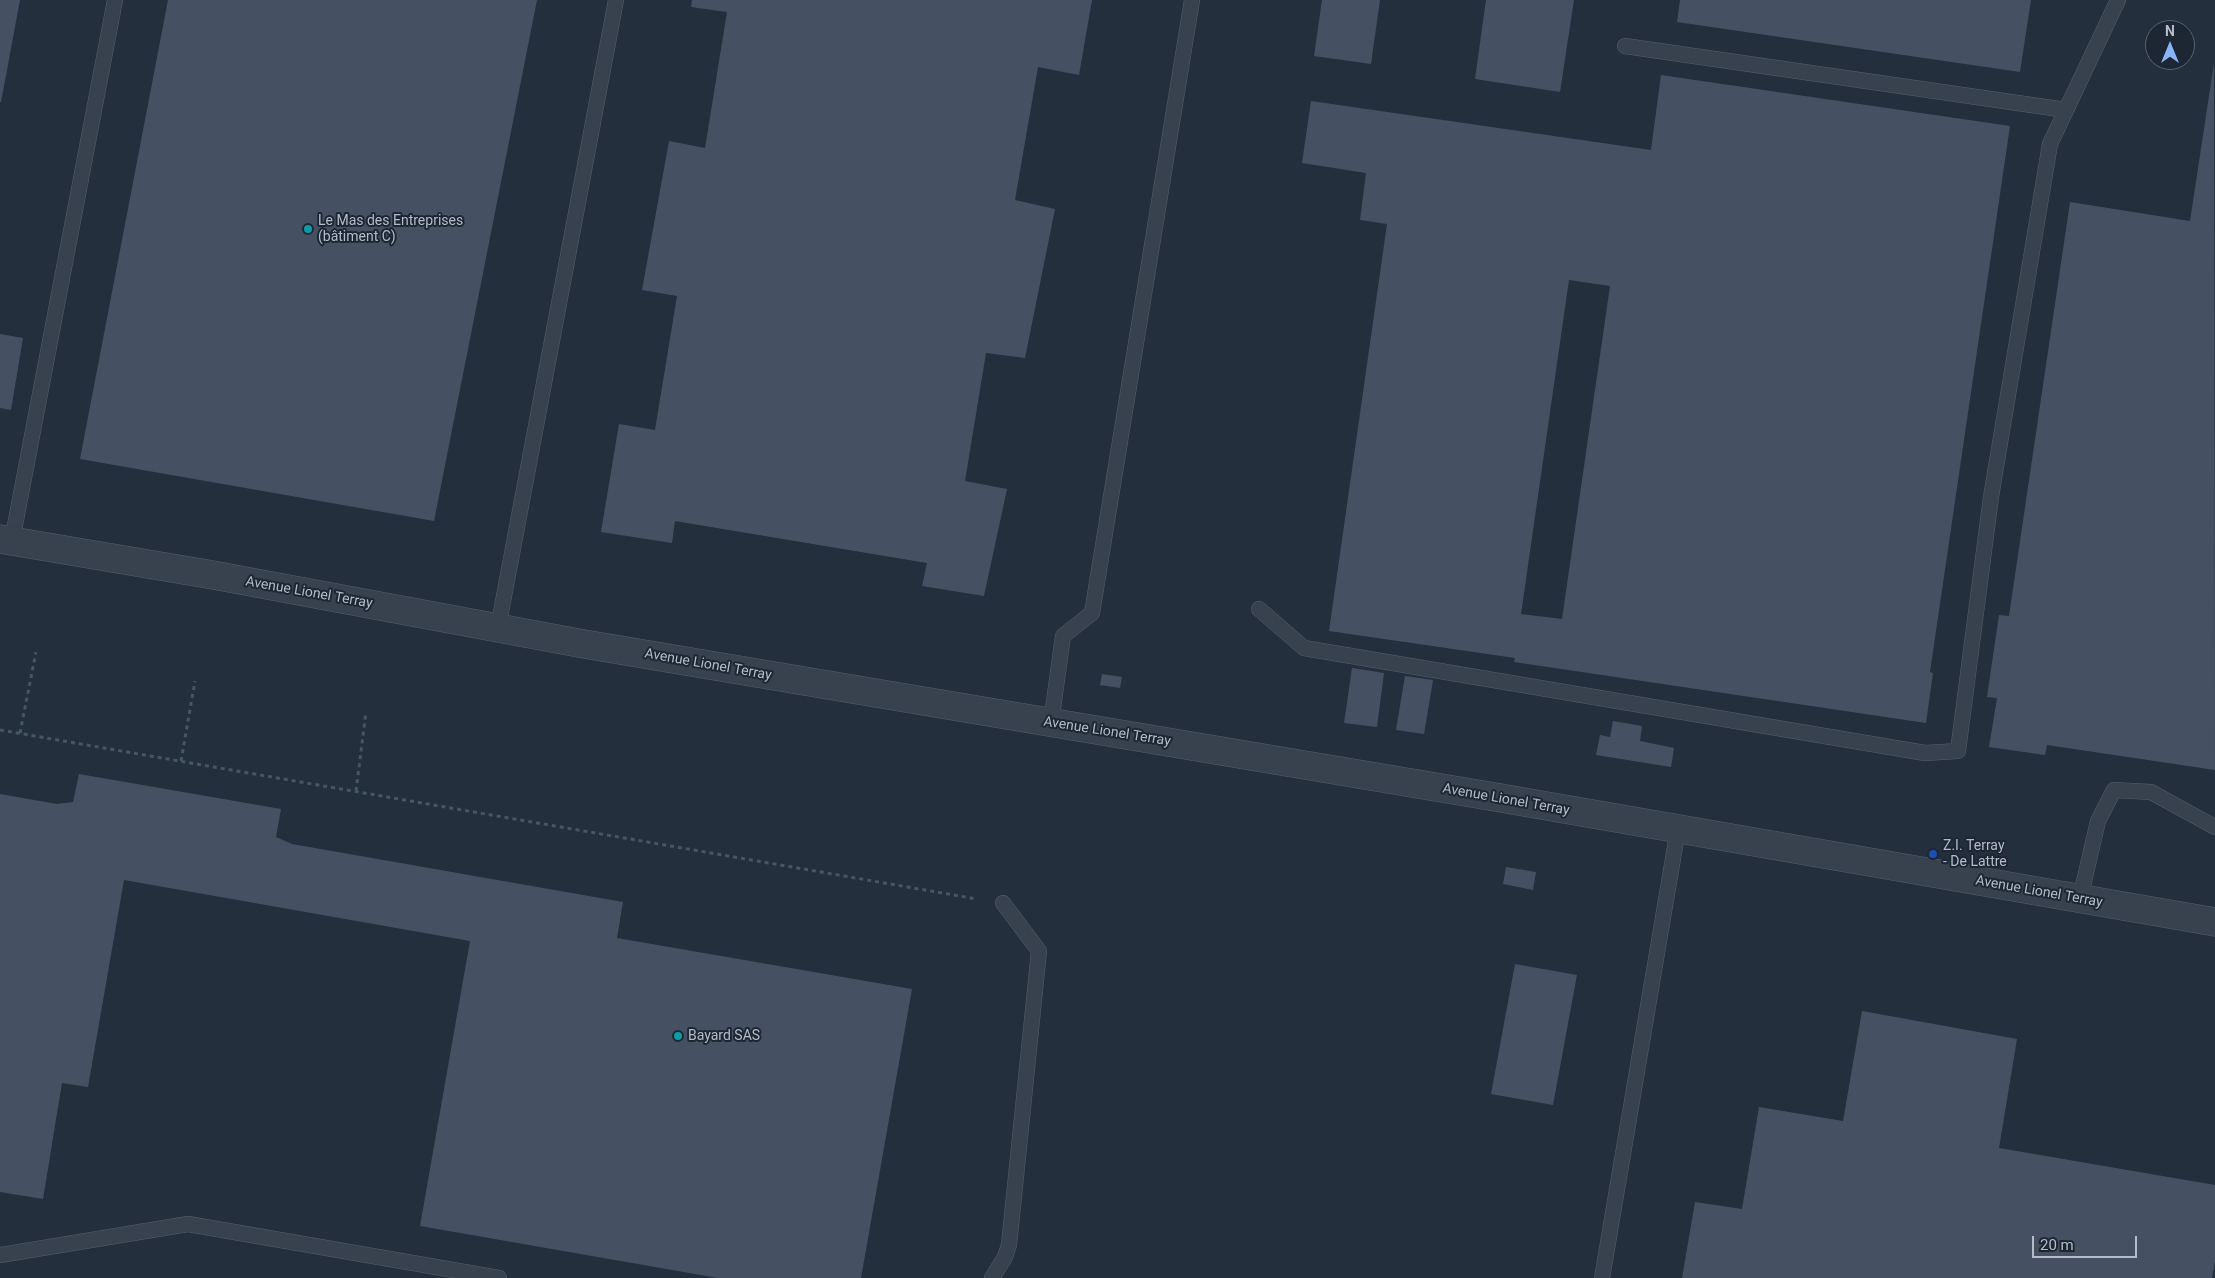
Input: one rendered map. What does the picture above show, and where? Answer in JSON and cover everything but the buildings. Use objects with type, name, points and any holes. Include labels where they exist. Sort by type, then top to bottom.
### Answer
[{"type":"street","name":"Avenue Lionel Terray","points":[[6,540],[213,575],[594,646],[1678,829],[2215,922]]},
{"type":"lane","points":[[6,540],[115,0]]},
{"type":"lane","points":[[498,628],[616,0]]},
{"type":"lane","points":[[1051,723],[1063,636],[1092,613],[1192,0]]},
{"type":"lane","points":[[1259,609],[1304,648],[1925,753],[1958,751],[1991,497],[2050,144],[2118,0]]},
{"type":"lane","points":[[1625,46],[2066,110]]},
{"type":"lane","points":[[2080,899],[2098,821],[2114,790],[2151,792],[2215,827]]},
{"type":"lane","points":[[1602,1278],[1678,829]]},
{"type":"lane","points":[[992,1278],[1006,1257],[1009,1245],[1039,951],[1003,903]]},
{"type":"lane","points":[[0,1256],[188,1224],[499,1278]]},
{"type":"path","points":[[20,733],[36,652]]},
{"type":"path","points":[[181,761],[195,681]]},
{"type":"path","points":[[356,791],[366,712]]},
{"type":"path","points":[[0,730],[1003,903]]},
{"type":"place","name":"Le Mas des Entreprises (bâtiment C)","points":[[308,229]]},
{"type":"place","name":"Z.I. Terray - De Lattre","points":[[1933,854]]},
{"type":"place","name":"Bayard SAS","points":[[678,1036]]}]
